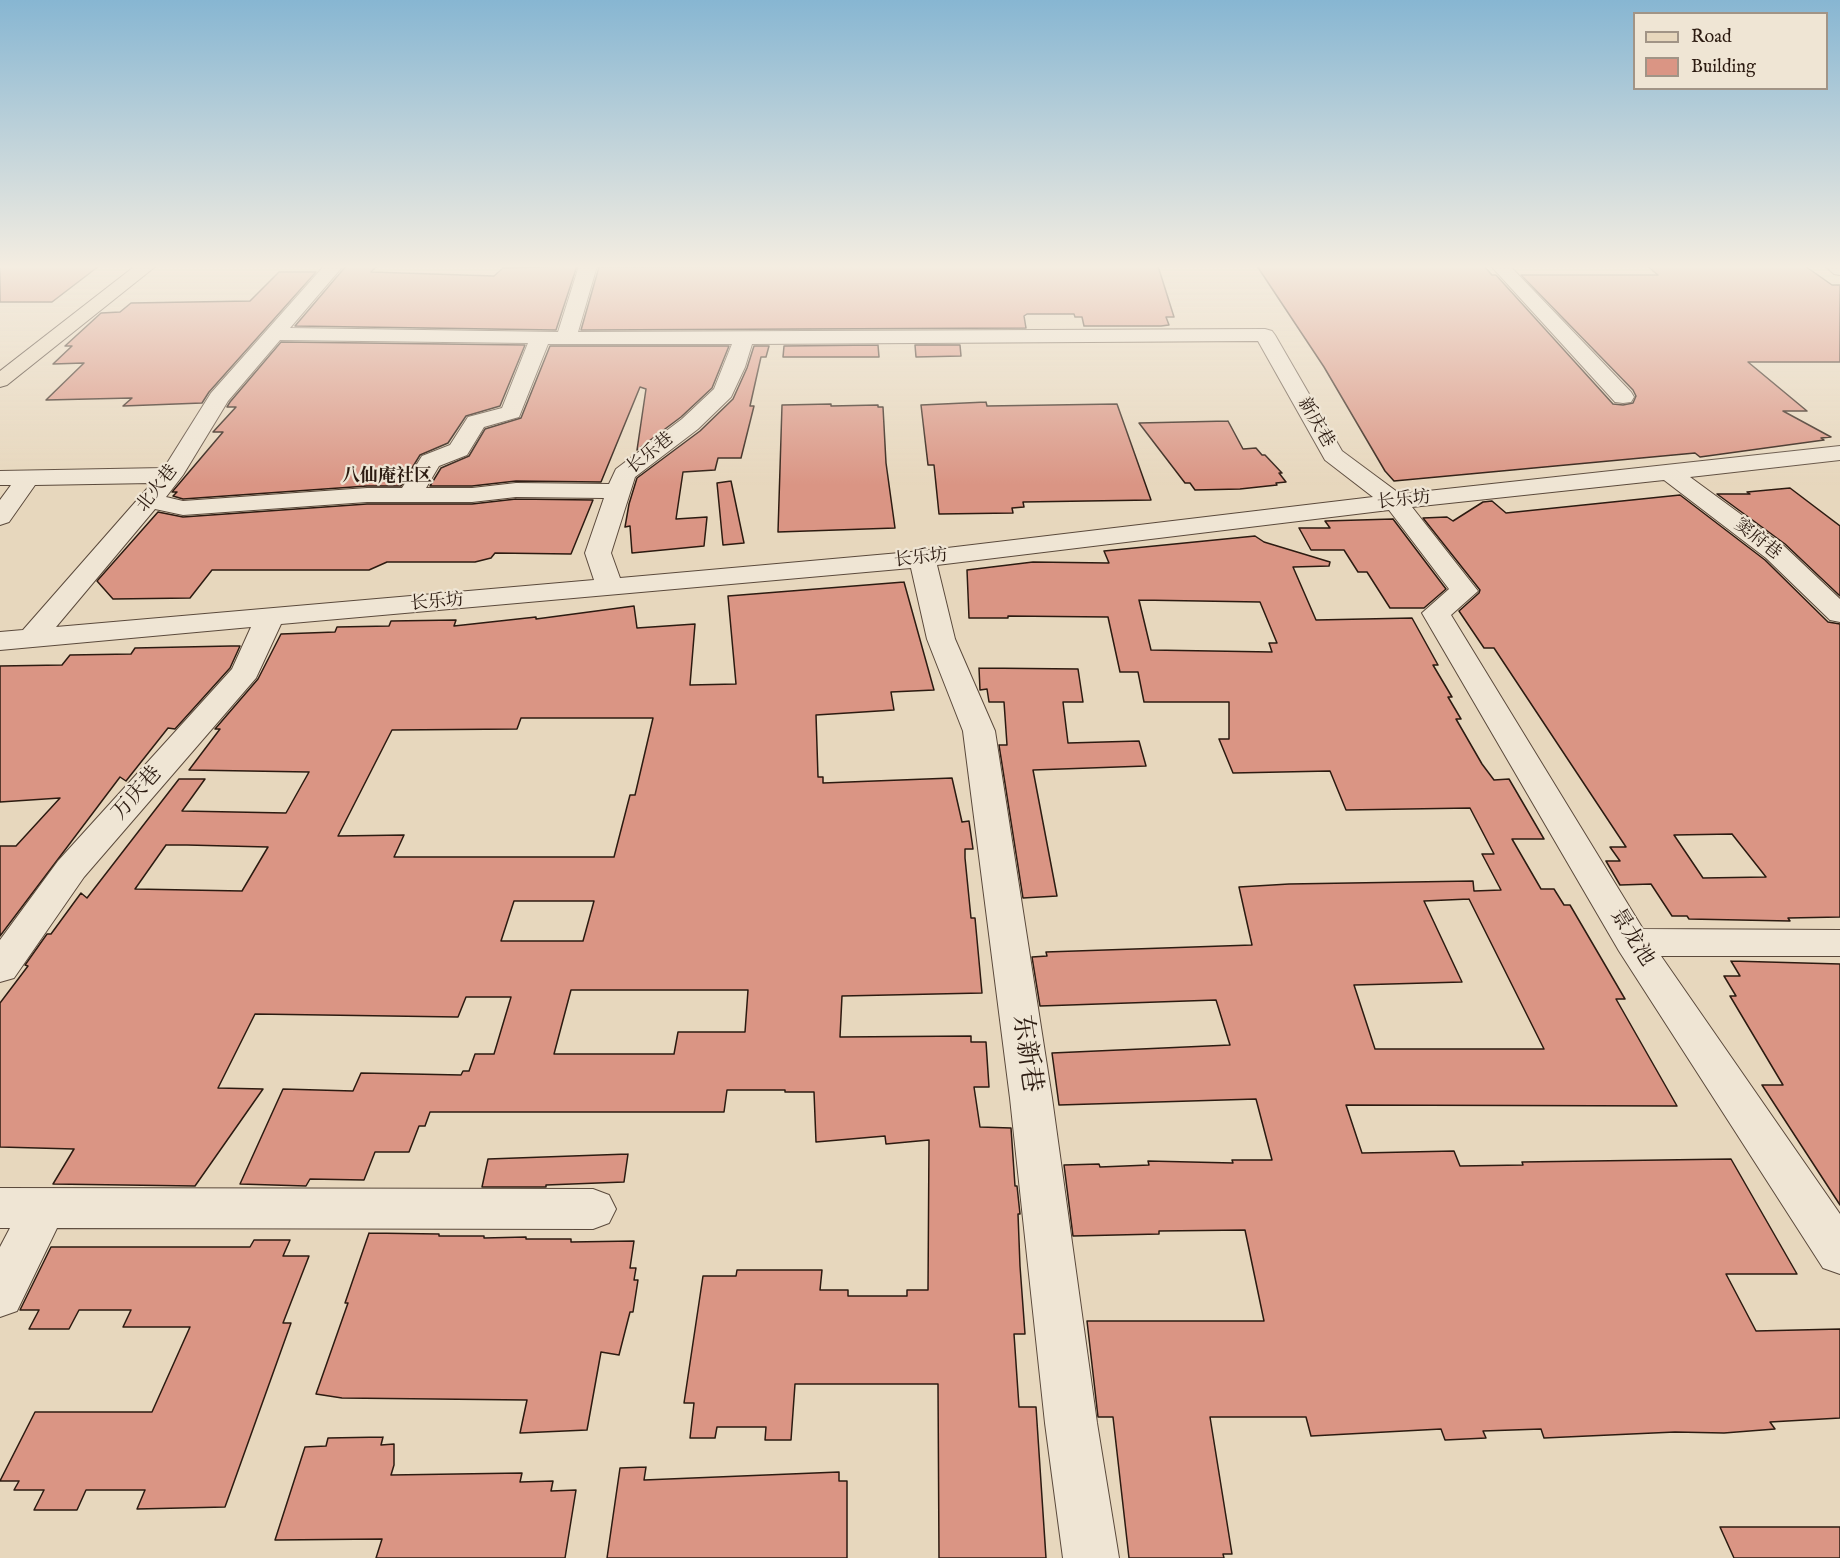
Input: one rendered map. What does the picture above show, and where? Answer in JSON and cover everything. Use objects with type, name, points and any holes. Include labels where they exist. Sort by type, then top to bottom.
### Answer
[{"type":"main road","points":[[0,366],[35,339]]},
{"type":"main road","points":[[0,381],[54,339]]},
{"type":"street","name":"北火巷","points":[[33,638],[171,475],[219,398],[270,339]]},
{"type":"street","points":[[410,495],[430,461],[459,450],[476,422],[511,412],[540,339]]},
{"type":"street","points":[[558,339],[618,339]]},
{"type":"street","name":"长乐巷","points":[[610,587],[598,554],[624,474],[690,424],[723,392],[735,367],[744,339]]},
{"type":"street","name":"新庆巷","points":[[1267,339],[1333,455],[1395,502],[1464,591],[1436,613]]},
{"type":"street","points":[[1568,339],[1623,397]]},
{"type":"street","name":"长乐坊","points":[[0,641],[922,559],[1395,502],[1840,453]]},
{"type":"street","name":"窦府巷","points":[[1670,472],[1775,552],[1840,614]]},
{"type":"street","points":[[0,478],[171,475]]},
{"type":"street","points":[[0,517],[28,478]]},
{"type":"street","points":[[150,500],[183,508],[367,495],[472,495],[516,490],[618,491]]},
{"type":"street","name":"东新巷","points":[[922,559],[941,639],[979,731],[1031,1098],[1071,1423],[1091,1558]]},
{"type":"street","name":"景龙池","points":[[1436,613],[1632,942],[1840,1253]]},
{"type":"street","name":"万庆巷","points":[[0,968],[71,869],[245,672],[270,617]]},
{"type":"street","points":[[1632,942],[1840,943]]},
{"type":"street","points":[[0,1295],[22,1208],[593,1209]]},
{"type":"building","points":[[73,339],[257,339],[202,403],[123,406],[132,398],[46,400],[84,363],[53,364],[72,346],[65,346]]},
{"type":"building","points":[[1305,339],[1554,339],[1613,404],[1623,405],[1633,403],[1636,396],[1633,390],[1583,339],[1840,339],[1840,362],[1748,362],[1807,411],[1783,411],[1831,437],[1821,438],[1824,440],[1700,457],[1695,453],[1394,481],[1385,471]]},
{"type":"building","points":[[281,342],[525,345],[500,406],[466,416],[448,443],[420,455],[401,486],[367,486],[183,499],[173,496],[177,492],[172,492],[223,432],[213,432],[236,407],[227,407],[230,402]]},
{"type":"building","points":[[878,345],[879,357],[783,357],[784,346]]},
{"type":"building","points":[[915,345],[960,345],[961,356],[916,357]]},
{"type":"building","points":[[550,346],[729,346],[712,388],[681,417],[637,450],[646,389],[640,387],[601,482],[516,481],[472,486],[430,486],[441,468],[469,456],[485,429],[521,418]]},
{"type":"building","points":[[754,346],[769,346],[766,357],[761,357],[750,406],[754,406],[741,458],[718,458],[715,470],[683,472],[676,519],[707,517],[704,546],[632,553],[630,526],[625,527],[637,478],[700,431],[733,399]]},
{"type":"building","points":[[986,402],[987,406],[1117,404],[1151,500],[1023,502],[1024,507],[1012,508],[1013,513],[939,514],[934,465],[928,465],[921,405]]},
{"type":"building","points":[[831,404],[831,406],[878,405],[878,407],[883,407],[886,463],[895,528],[778,532],[782,405]]},
{"type":"building","points":[[1228,421],[1243,449],[1256,448],[1282,473],[1279,473],[1286,482],[1240,489],[1195,490],[1190,483],[1185,483],[1139,423]]},
{"type":"building","points":[[731,481],[744,543],[723,545],[717,483]]},
{"type":"building","points":[[1790,488],[1840,526],[1840,596],[1785,544],[1717,494],[1750,494],[1747,492]]},
{"type":"building","points":[[1680,495],[1765,560],[1828,622],[1840,624],[1840,917],[1788,918],[1790,921],[1689,919],[1687,916],[1672,916],[1651,884],[1620,885],[1606,861],[1620,861],[1610,847],[1626,847],[1494,648],[1484,648],[1459,611],[1480,590],[1423,518],[1447,517],[1453,521],[1483,502],[1492,501],[1506,513]],"holes":[[[1732,834],[1766,877],[1703,878],[1674,835]]]},
{"type":"building","points":[[516,499],[593,500],[571,554],[495,553],[491,558],[475,562],[387,562],[369,570],[212,570],[190,598],[113,599],[97,581],[158,512],[183,517],[367,504],[472,504]]},
{"type":"building","points":[[1393,519],[1446,589],[1424,608],[1390,608],[1367,572],[1358,572],[1344,550],[1311,550],[1299,528],[1330,528],[1325,521]]},
{"type":"building","points":[[1255,536],[1264,542],[1330,562],[1329,566],[1293,567],[1316,620],[1412,618],[1438,665],[1433,665],[1452,697],[1448,697],[1461,719],[1456,719],[1482,764],[1494,780],[1509,779],[1544,839],[1512,839],[1541,889],[1554,889],[1564,905],[1570,905],[1625,999],[1616,999],[1677,1106],[1346,1105],[1362,1153],[1454,1151],[1460,1166],[1523,1165],[1522,1162],[1731,1159],[1797,1274],[1726,1274],[1756,1331],[1840,1329],[1840,1418],[1770,1422],[1775,1429],[1724,1433],[1675,1432],[1544,1438],[1541,1429],[1483,1431],[1486,1438],[1445,1440],[1441,1429],[1311,1436],[1306,1417],[1210,1417],[1232,1554],[1223,1554],[1224,1558],[1129,1558],[1113,1417],[1098,1417],[1087,1321],[1264,1321],[1245,1230],[1159,1231],[1159,1234],[1073,1236],[1064,1165],[1099,1164],[1100,1167],[1149,1165],[1148,1161],[1233,1163],[1232,1160],[1272,1160],[1256,1099],[1059,1105],[1052,1053],[1230,1045],[1216,1000],[1040,1006],[1032,957],[1047,956],[1046,952],[1252,945],[1239,887],[1473,881],[1474,891],[1501,890],[1482,854],[1494,854],[1470,808],[1346,810],[1330,771],[1233,773],[1219,739],[1229,739],[1229,702],[1144,702],[1138,672],[1120,672],[1108,617],[969,618],[967,570],[1033,562],[1109,563],[1104,551]],"holes":[[[1139,600],[1260,602],[1277,643],[1269,643],[1272,652],[1151,650]],[[1469,899],[1544,1049],[1375,1049],[1354,985],[1462,982],[1424,901]]]},
{"type":"building","points":[[904,582],[934,690],[891,692],[894,710],[816,715],[818,777],[823,777],[823,783],[952,778],[962,822],[969,821],[973,849],[965,849],[965,858],[971,918],[975,918],[982,993],[842,996],[840,1037],[971,1036],[971,1042],[986,1042],[989,1087],[974,1087],[980,1127],[1011,1128],[1015,1186],[1017,1186],[1020,1214],[1018,1214],[1020,1266],[1025,1334],[1014,1334],[1019,1407],[1036,1407],[1046,1558],[939,1558],[938,1384],[795,1384],[791,1440],[765,1440],[766,1427],[717,1427],[715,1438],[690,1438],[694,1403],[684,1403],[703,1276],[736,1276],[737,1270],[822,1270],[820,1290],[848,1290],[848,1296],[907,1296],[907,1290],[928,1290],[929,1140],[886,1144],[885,1136],[816,1142],[814,1092],[727,1090],[724,1112],[430,1112],[425,1126],[419,1126],[409,1152],[375,1152],[364,1180],[310,1179],[306,1186],[240,1184],[283,1089],[353,1091],[361,1073],[461,1075],[463,1071],[469,1071],[475,1054],[494,1054],[511,997],[466,997],[458,1017],[255,1014],[218,1088],[263,1089],[195,1186],[53,1184],[74,1149],[0,1147],[0,1003],[28,966],[25,965],[47,934],[51,934],[81,893],[87,898],[179,779],[205,779],[182,811],[286,813],[309,772],[189,770],[220,729],[215,729],[258,679],[281,634],[335,632],[337,627],[389,626],[391,621],[456,620],[454,626],[536,617],[536,619],[634,606],[637,628],[695,624],[690,685],[736,684],[728,596]],"holes":[[[521,718],[653,718],[635,795],[630,795],[614,857],[394,857],[404,835],[338,836],[392,730],[517,729]],[[166,845],[268,847],[242,891],[135,889]],[[514,901],[594,901],[583,941],[501,941]],[[571,990],[748,990],[745,1032],[678,1032],[674,1054],[554,1054]]]},
{"type":"building","points":[[240,646],[230,668],[175,729],[168,728],[126,781],[120,777],[0,936],[0,846],[16,846],[60,798],[0,802],[0,666],[62,665],[70,655],[131,654],[135,648]]},
{"type":"building","points":[[979,668],[1078,669],[1083,702],[1063,702],[1068,743],[1139,741],[1146,766],[1033,770],[1057,896],[1023,898],[999,745],[1007,745],[1004,702],[989,702],[987,689],[980,690]]},
{"type":"building","points":[[1731,961],[1840,964],[1840,1205],[1762,1085],[1783,1085],[1730,996],[1736,996],[1724,976],[1740,976]]},
{"type":"building","points":[[628,1154],[624,1182],[546,1185],[546,1187],[482,1187],[488,1159]]},
{"type":"building","points":[[369,1233],[571,1239],[571,1242],[634,1241],[630,1268],[636,1268],[634,1280],[638,1280],[633,1312],[630,1312],[619,1355],[601,1352],[587,1430],[520,1433],[527,1400],[342,1398],[316,1394],[348,1303],[345,1303]]},
{"type":"building","points":[[254,1240],[290,1240],[283,1256],[309,1256],[283,1323],[291,1323],[225,1507],[137,1509],[145,1490],[86,1490],[77,1510],[34,1510],[44,1490],[14,1490],[19,1481],[0,1481],[35,1412],[152,1412],[190,1327],[123,1327],[131,1310],[79,1310],[69,1329],[29,1329],[39,1310],[20,1310],[51,1247],[250,1247]]},
{"type":"building","points":[[383,1437],[381,1445],[394,1444],[394,1465],[391,1475],[522,1473],[520,1482],[553,1481],[551,1491],[576,1490],[565,1558],[376,1558],[382,1539],[275,1540],[305,1447],[326,1446],[328,1438]]},
{"type":"building","points":[[646,1467],[644,1480],[839,1472],[839,1481],[847,1481],[847,1558],[607,1558],[620,1468]]},
{"type":"building","points":[[1720,1527],[1840,1527],[1840,1558],[1734,1558]]},
{"type":"district","name":"八仙庵社区","points":[[387,477]]}]
